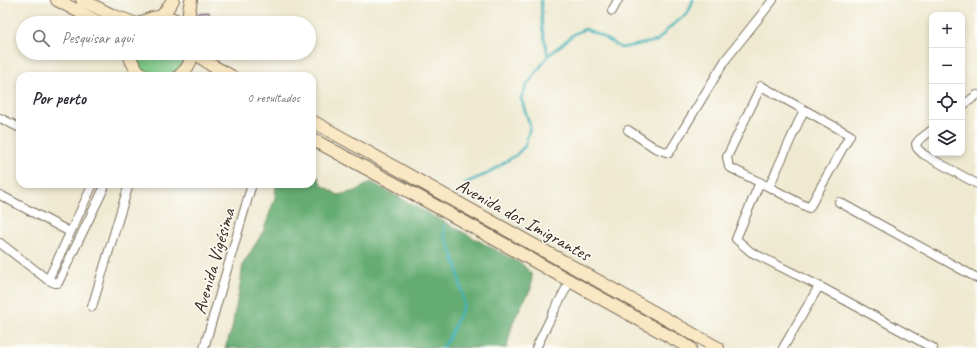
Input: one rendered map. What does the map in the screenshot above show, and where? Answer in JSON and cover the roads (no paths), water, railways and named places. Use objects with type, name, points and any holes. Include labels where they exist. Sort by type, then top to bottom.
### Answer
[{"type":"main road","points":[[58,0],[87,16]]},
{"type":"main road","points":[[82,0],[115,16]]},
{"type":"main road","points":[[156,16],[162,16],[173,0]]},
{"type":"main road","points":[[189,16],[191,0]]},
{"type":"main road","points":[[131,60],[137,72]]},
{"type":"main road","points":[[184,72],[192,60]]},
{"type":"main road","points":[[204,60],[224,72]]},
{"type":"main road","name":"Avenida dos Imigrantes","points":[[316,123],[718,348]]},
{"type":"main road","name":"Avenida dos Imigrantes","points":[[316,141],[690,348]]},
{"type":"street","points":[[612,11],[618,0]]},
{"type":"street","points":[[628,130],[654,148],[669,153],[726,59],[773,0]]},
{"type":"street","points":[[761,86],[850,135],[809,208],[760,182],[729,167],[727,157],[761,86]]},
{"type":"street","points":[[965,103],[977,95]]},
{"type":"street","points":[[769,187],[804,110]]},
{"type":"street","points":[[0,118],[16,126]]},
{"type":"street","points":[[929,132],[919,140],[916,144],[917,148],[923,154],[977,184]]},
{"type":"street","points":[[760,182],[736,239],[751,252],[819,286],[933,348]]},
{"type":"street","points":[[48,280],[91,188]]},
{"type":"street","points":[[0,243],[48,280],[58,283],[104,188]]},
{"type":"street","points":[[92,307],[128,188]]},
{"type":"street","name":"Avenida Vigésima","points":[[204,348],[251,188]]},
{"type":"street","points":[[0,195],[70,232]]},
{"type":"street","points":[[839,202],[977,278]]},
{"type":"street","points":[[76,221],[86,225]]},
{"type":"street","points":[[536,348],[570,281]]},
{"type":"street","points":[[783,348],[819,286]]},
{"type":"waterway","points":[[541,0],[542,27],[548,56]]},
{"type":"waterway","points":[[465,183],[487,174],[516,155],[525,146],[530,126],[521,98],[527,85],[548,56],[574,34],[585,29],[598,34],[621,48],[657,41],[670,27],[688,13],[693,0]]},
{"type":"waterway","points":[[442,348],[448,340],[464,305],[457,267],[444,233],[444,226]]}]
